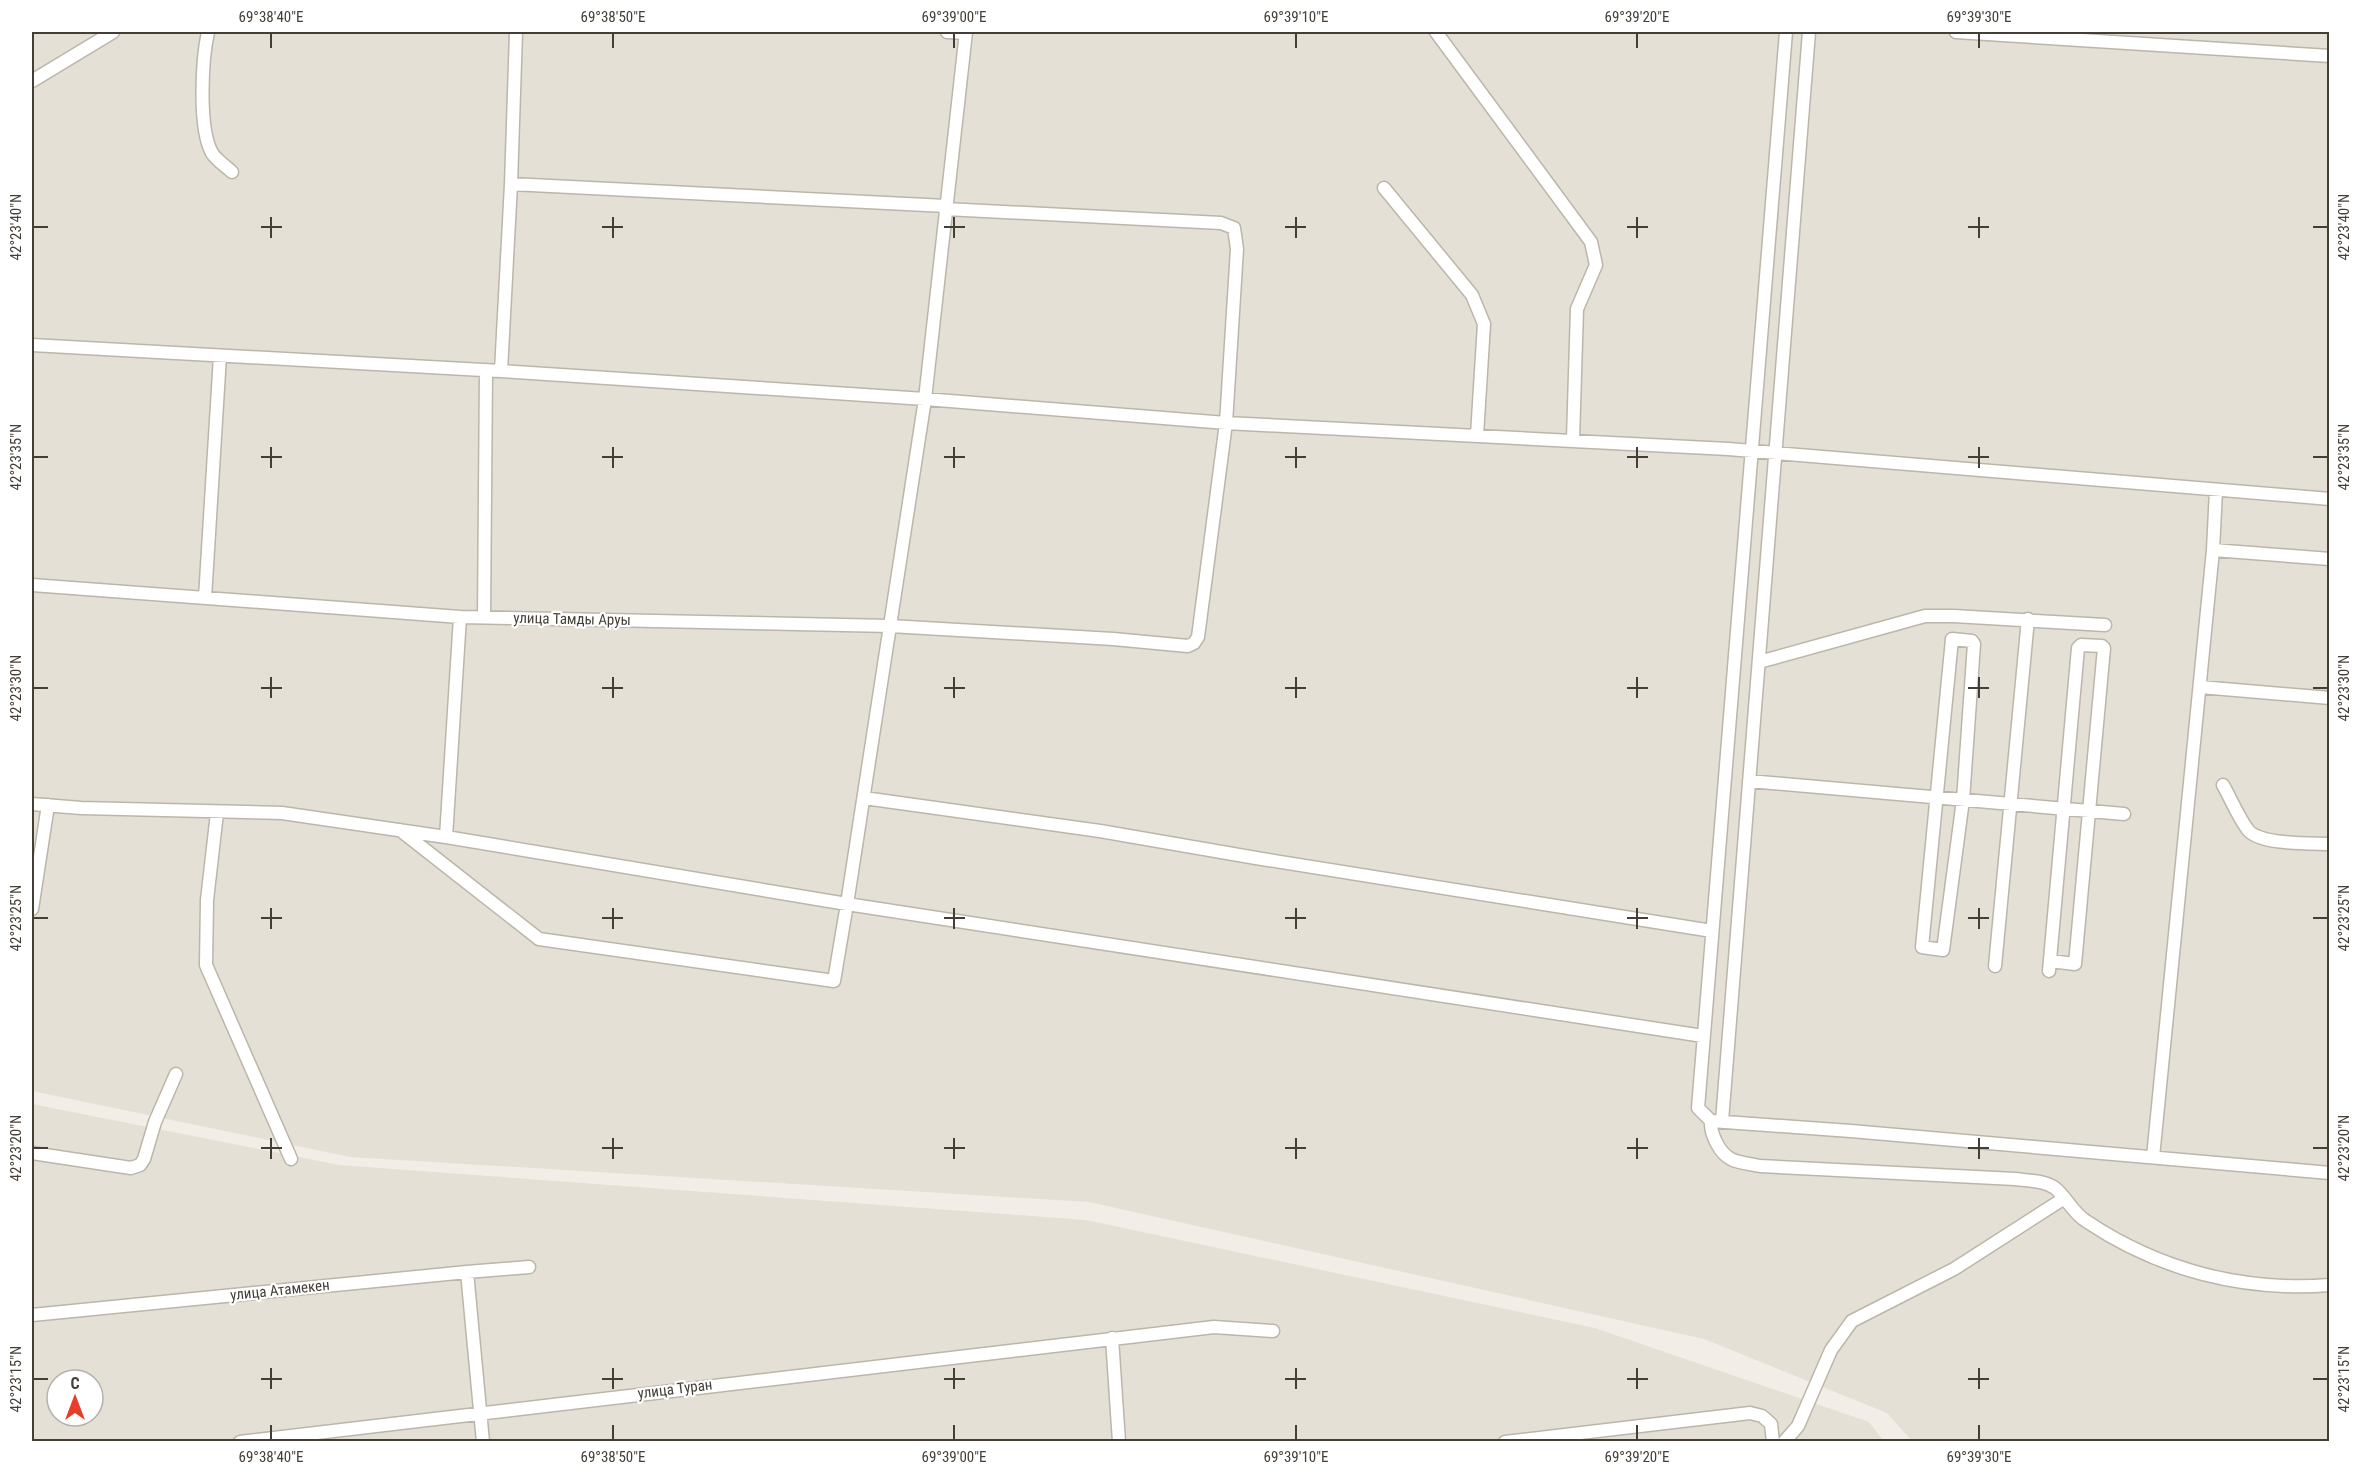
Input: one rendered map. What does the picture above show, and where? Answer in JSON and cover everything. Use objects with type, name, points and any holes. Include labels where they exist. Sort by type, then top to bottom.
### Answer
[{"type":"street","points":[[32,81],[113,32]]},
{"type":"street","points":[[208,32],[203,65],[204,130],[212,154],[232,172]]},
{"type":"street","points":[[501,371],[516,32]]},
{"type":"street","points":[[400,830],[539,939],[834,981],[925,399],[966,32],[947,32]]},
{"type":"street","points":[[1436,32],[1591,242],[1596,265],[1577,309],[1573,439]]},
{"type":"street","points":[[1786,32],[1698,1108],[1717,1121],[2330,1173]]},
{"type":"street","points":[[1809,32],[1749,781],[1717,1121],[1711,1129],[1717,1144],[1730,1159],[1760,1166],[2015,1179],[2044,1183],[2056,1190],[2084,1220],[2121,1242],[2166,1264],[2213,1278],[2259,1285],[2307,1287],[2330,1285]]},
{"type":"street","points":[[1956,32],[2033,34],[2330,56]]},
{"type":"street","points":[[511,184],[946,207]]},
{"type":"street","points":[[1384,188],[1472,295],[1479,307],[1484,324],[1477,435]]},
{"type":"street","name":"улица Тамды Аруы","points":[[32,585],[460,617],[890,626],[1113,639],[1188,646],[1194,643],[1198,637],[1226,423],[1237,249],[1234,228],[1221,223],[946,207]]},
{"type":"street","points":[[32,345],[486,370],[925,399],[1226,423],[1753,450],[2330,500]]},
{"type":"street","points":[[205,598],[220,357]]},
{"type":"street","points":[[484,617],[486,370]]},
{"type":"street","points":[[1728,449],[1743,442],[1754,427]]},
{"type":"street","points":[[1728,449],[1745,461],[1751,473]]},
{"type":"street","points":[[2153,1157],[2213,550],[2216,490]]},
{"type":"street","points":[[2213,550],[2330,559]]},
{"type":"street","points":[[1759,662],[1925,616],[2028,619],[2105,625]]},
{"type":"street","points":[[446,837],[460,617]]},
{"type":"street","points":[[1995,966],[2028,619]]},
{"type":"street","points":[[1952,639],[1972,641],[1974,644],[1963,800],[1945,949],[1943,951],[1924,949],[1922,947],[1952,639]]},
{"type":"street","points":[[2080,645],[2104,648],[2088,811],[2075,964],[2050,966],[2080,645]]},
{"type":"street","points":[[2200,687],[2330,698]]},
{"type":"street","points":[[1749,781],[2124,814]]},
{"type":"street","points":[[2223,785],[2249,831],[2257,837],[2330,844]]},
{"type":"street","points":[[864,798],[1100,831],[1712,931]]},
{"type":"street","points":[[32,804],[217,813],[282,813],[446,837],[847,904],[1703,1036]]},
{"type":"street","points":[[32,909],[48,805]]},
{"type":"street","points":[[217,813],[207,900],[206,965],[291,1159]]},
{"type":"street","points":[[32,1153],[131,1168],[140,1165],[144,1159],[155,1122],[176,1074]]},
{"type":"street","points":[[1784,1442],[1798,1426],[1831,1350],[1852,1322],[1954,1269],[2063,1199]]},
{"type":"street","name":"улица Атамекен","points":[[32,1315],[529,1267]]},
{"type":"street","points":[[467,1272],[483,1442]]},
{"type":"street","name":"улица Туран","points":[[240,1442],[1214,1327],[1274,1331]]},
{"type":"street","points":[[1112,1338],[1119,1442]]},
{"type":"street","points":[[1505,1442],[1750,1413],[1762,1416],[1771,1424],[1773,1442]]},
{"type":"shaded area","points":[[32,32],[2329,32],[2329,1441],[1912,1441],[1887,1413],[1704,1339],[1089,1202],[350,1157],[32,1091]]},
{"type":"shaded area","points":[[32,1104],[339,1165],[1086,1220],[1595,1328],[1869,1422],[1884,1441],[32,1441]]}]
